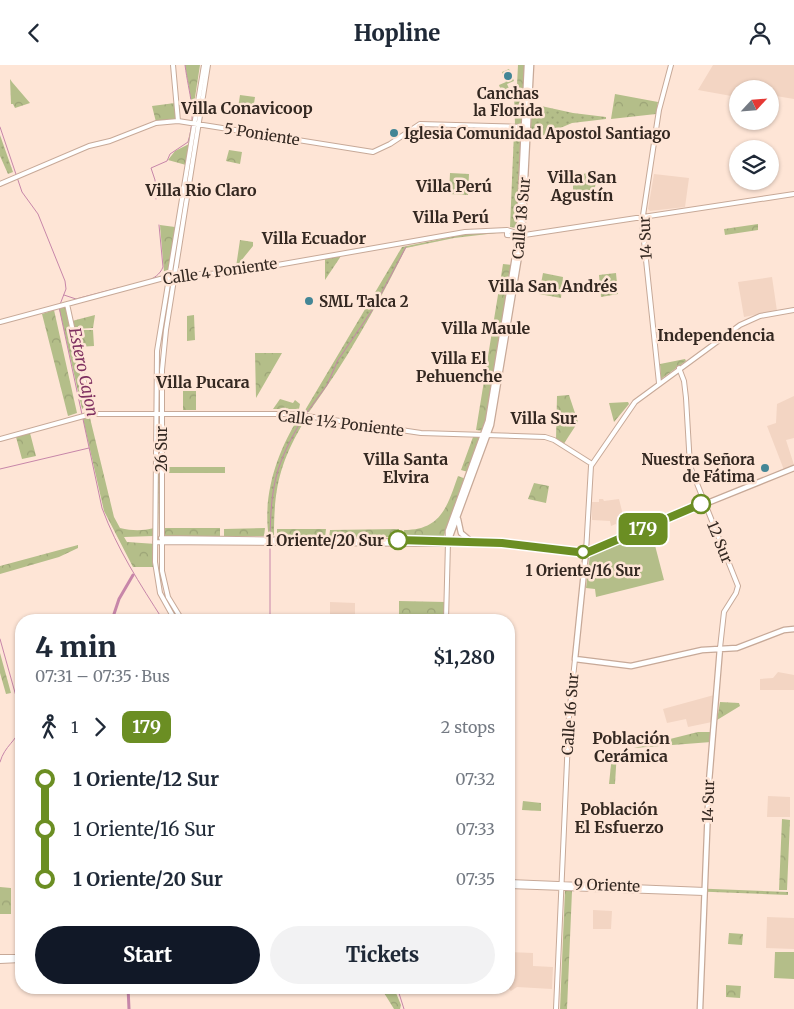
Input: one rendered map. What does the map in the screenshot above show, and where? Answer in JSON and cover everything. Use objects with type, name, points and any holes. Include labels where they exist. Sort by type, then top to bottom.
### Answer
[{"type":"main road","name":"Calle 18 Sur","points":[[448,542],[486,435],[520,235],[529,65]]},
{"type":"main road","name":"Calle 18 Sur","points":[[448,542],[448,531],[486,435]]},
{"type":"main road","points":[[448,542],[502,543],[586,553],[704,503],[794,468]]},
{"type":"main road","points":[[458,517],[461,533],[474,543]]},
{"type":"main road","name":"Calle 16 Sur","points":[[574,659],[586,553]]},
{"type":"main road","points":[[574,659],[628,666],[720,648],[742,647],[781,631],[794,629]]},
{"type":"main road","name":"14 Sur","points":[[700,1009],[709,777],[720,648]]},
{"type":"street","points":[[173,65],[178,121]]},
{"type":"street","points":[[169,276],[204,65]]},
{"type":"street","points":[[194,123],[208,65]]},
{"type":"street","name":"14 Sur","points":[[659,383],[642,217],[659,110],[671,65]]},
{"type":"street","name":"5 Poniente","points":[[0,184],[89,146],[110,141],[156,123],[178,121],[194,123],[371,151],[384,147],[420,124],[526,127]]},
{"type":"street","name":"26 Sur","points":[[172,614],[160,593],[157,580],[159,415],[163,351],[196,143],[194,123]]},
{"type":"street","name":"Calle 4 Poniente","points":[[0,322],[175,275],[232,273],[466,232],[520,235],[794,194]]},
{"type":"street","name":"26 Sur","points":[[169,276],[157,351],[161,540],[164,585],[178,614]]},
{"type":"street","points":[[65,305],[89,414]]},
{"type":"street","name":"Calle 16 Sur","points":[[586,553],[592,464],[635,402],[679,368],[750,320],[766,315],[794,311]]},
{"type":"street","name":"12 Sur","points":[[679,368],[685,383],[691,468],[738,586],[734,596]]},
{"type":"street","name":"Calle 1½ Poniente","points":[[0,439],[89,414],[303,416],[421,433],[545,437],[592,464]]},
{"type":"street","points":[[156,542],[161,540],[448,542]]},
{"type":"street","name":"Calle 18 Sur","points":[[446,614],[448,542]]},
{"type":"street","name":"14 Sur","points":[[720,648],[724,612],[734,596]]},
{"type":"street","name":"Calle 16 Sur","points":[[556,1009],[569,716],[574,659]]},
{"type":"street","name":"9 Oriente","points":[[515,883],[528,885]]},
{"type":"street","name":"9 Oriente","points":[[515,886],[562,885],[704,891]]},
{"type":"street","points":[[0,959],[15,959]]},
{"type":"shaded area","points":[[713,65],[794,65],[794,99],[779,96],[779,80],[729,80],[729,96],[698,90]]},
{"type":"shaded area","points":[[654,174],[689,178],[685,207],[650,211],[648,209]]},
{"type":"shaded area","points":[[772,277],[777,311],[744,317],[738,282]]},
{"type":"shaded area","points":[[794,396],[794,438],[786,440],[794,465],[784,470],[767,426],[776,423],[777,404]]},
{"type":"shaded area","points":[[599,499],[604,501],[619,499],[623,515],[617,517],[621,532],[619,533],[616,524],[611,526],[610,521],[592,520],[592,502],[599,502]]},
{"type":"shaded area","points":[[330,602],[355,603],[355,614],[330,614]]},
{"type":"shaded area","points":[[778,672],[794,675],[794,690],[760,690],[760,679],[773,678]]},
{"type":"shaded area","points":[[714,695],[712,722],[688,727],[686,719],[667,723],[663,709]]},
{"type":"shaded area","points":[[768,796],[790,797],[790,817],[767,817]]},
{"type":"shaded area","points":[[593,910],[612,911],[611,929],[593,929]]},
{"type":"shaded area","points":[[767,917],[794,918],[794,949],[766,948]]},
{"type":"shaded area","points":[[515,952],[533,953],[533,966],[553,967],[552,989],[515,988]]},
{"type":"green space","points":[[185,65],[200,65],[194,104],[191,100]]},
{"type":"green space","points":[[518,65],[525,65],[522,125],[515,124],[514,95],[517,85]]},
{"type":"green space","points":[[509,69],[514,81],[507,84],[511,93],[503,96],[499,85],[506,82],[502,72]]},
{"type":"green space","points":[[10,79],[30,103],[15,108],[11,104]]},
{"type":"green space","points":[[615,94],[658,102],[656,114],[611,119]]},
{"type":"green space","points":[[240,95],[255,97],[253,110],[238,108]]},
{"type":"green space","points":[[175,103],[177,120],[156,122],[152,106]]},
{"type":"green space","points":[[532,104],[573,113],[606,117],[606,119],[572,123],[530,141]]},
{"type":"green space","points":[[514,132],[521,132],[517,228],[510,227]]},
{"type":"green space","points":[[0,135],[13,172],[8,174],[0,156]]},
{"type":"green space","points":[[189,144],[186,165],[168,160],[175,151]]},
{"type":"green space","points":[[229,150],[242,152],[240,164],[226,161]]},
{"type":"green space","points":[[598,171],[593,198],[573,202],[573,179],[578,175]]},
{"type":"green space","points":[[450,173],[469,174],[468,195],[449,194]]},
{"type":"green space","points":[[758,224],[758,230],[725,235],[724,229]]},
{"type":"green space","points":[[160,225],[175,227],[168,272],[164,272]]},
{"type":"green space","points":[[505,232],[454,238],[406,248],[373,312],[349,353],[309,412],[304,412],[402,247],[466,234]]},
{"type":"green space","points":[[240,240],[253,242],[253,246],[236,267]]},
{"type":"green space","points":[[341,256],[325,280],[325,259]]},
{"type":"green space","points":[[503,264],[512,265],[483,431],[476,430]]},
{"type":"green space","points":[[543,273],[563,277],[561,298],[539,294]]},
{"type":"green space","points":[[616,273],[618,294],[601,297],[599,275]]},
{"type":"green space","points":[[65,306],[87,406],[82,409],[59,308]]},
{"type":"green space","points":[[54,310],[77,413],[68,416],[42,314]]},
{"type":"green space","points":[[95,315],[93,328],[74,329],[72,321]]},
{"type":"green space","points":[[194,315],[195,340],[187,341],[187,316]]},
{"type":"green space","points":[[75,330],[93,330],[94,346],[78,347]]},
{"type":"green space","points":[[255,353],[282,353],[256,398]]},
{"type":"green space","points":[[685,359],[686,361],[661,379],[660,364]]},
{"type":"green space","points":[[183,391],[196,391],[196,410],[183,410]]},
{"type":"green space","points":[[569,395],[578,422],[563,445],[556,440],[557,396]]},
{"type":"green space","points":[[280,399],[293,403],[295,400],[300,404],[299,409],[273,409]]},
{"type":"green space","points":[[628,402],[629,404],[614,422],[609,403]]},
{"type":"green space","points":[[299,417],[305,420],[296,435],[280,475],[275,503],[274,535],[269,538],[268,506],[273,475],[284,445]]},
{"type":"green space","points":[[90,418],[114,517],[120,528],[145,530],[154,528],[154,536],[124,537],[127,542],[156,544],[156,567],[133,567],[104,511],[83,419]]},
{"type":"green space","points":[[159,418],[160,420],[159,536],[157,419]]},
{"type":"green space","points":[[30,433],[36,456],[22,459],[16,437]]},
{"type":"green space","points":[[473,437],[481,437],[468,472],[461,470]]},
{"type":"green space","points":[[165,467],[225,467],[225,473],[165,473]]},
{"type":"green space","points":[[458,476],[466,479],[443,538],[403,538],[404,530],[427,526],[441,515]]},
{"type":"green space","points":[[534,483],[549,486],[546,503],[528,499]]},
{"type":"green space","points":[[164,528],[220,528],[220,537],[165,536]]},
{"type":"green space","points":[[265,528],[264,536],[224,536],[224,529]]},
{"type":"green space","points":[[277,529],[326,529],[325,538],[277,537]]},
{"type":"green space","points":[[399,529],[399,537],[329,538],[330,530]]},
{"type":"green space","points":[[651,530],[664,580],[596,597],[595,589],[586,588],[590,554]]},
{"type":"green space","points":[[78,545],[78,548],[59,557],[0,574],[0,566]]},
{"type":"green space","points":[[399,601],[446,602],[445,614],[399,614]]},
{"type":"green space","points":[[0,653],[11,693],[6,694],[0,673]]},
{"type":"green space","points":[[720,702],[739,703],[740,706],[717,720]]},
{"type":"green space","points":[[698,732],[712,732],[711,742],[634,748]]},
{"type":"green space","points":[[617,751],[615,784],[609,784],[612,755]]},
{"type":"green space","points":[[523,801],[541,803],[541,811],[522,810]]},
{"type":"green space","points":[[782,819],[790,820],[787,890],[779,890]]},
{"type":"green space","points":[[515,881],[788,892],[788,895],[515,884]]},
{"type":"green space","points":[[0,887],[11,888],[11,914],[0,914]]},
{"type":"green space","points":[[565,890],[572,891],[567,1009],[560,1009]]},
{"type":"green space","points":[[729,933],[743,934],[742,945],[728,944]]},
{"type":"green space","points":[[775,952],[794,952],[794,979],[774,978]]},
{"type":"green space","points":[[726,985],[741,986],[740,998],[726,997]]},
{"type":"green space","points":[[385,994],[396,994],[401,1005],[400,1009],[394,1009]]},
{"type":"waterway","points":[[156,199],[155,180],[151,168],[167,161],[170,154],[188,142],[191,131],[192,112],[185,65]]},
{"type":"waterway","name":"Estero Cajon","points":[[0,127],[22,192],[38,214],[65,281],[66,289],[59,307],[102,508],[122,552],[159,614]]},
{"type":"waterway","points":[[125,287],[152,279],[163,267],[159,225]]},
{"type":"waterway","points":[[305,415],[327,385],[338,360],[373,309],[406,247]]},
{"type":"waterway","points":[[64,295],[76,299],[118,288]]},
{"type":"waterway","points":[[270,539],[273,489],[276,476],[286,449],[303,418]]},
{"type":"waterway","points":[[0,469],[89,448]]},
{"type":"waterway","points":[[270,543],[270,614]]},
{"type":"waterway","points":[[114,614],[119,599],[133,575]]},
{"type":"waterway","points":[[0,639],[15,693]]},
{"type":"waterway","points":[[0,762],[15,737]]},
{"type":"waterway","points":[[128,994],[129,1009]]},
{"type":"waterway","name":"Estero Cajon","points":[[399,994],[404,1009]]},
{"type":"bus line","name":"179","points":[[398,540],[502,543],[556,551],[586,553],[701,504]]},
{"type":"place","name":"Canchas la Florida","points":[[508,76]]},
{"type":"place","name":"Iglesia Comunidad Apostol Santiago","points":[[394,133]]},
{"type":"place","name":"SML Talca 2","points":[[309,301]]},
{"type":"place","name":"Nuestra Señora de Fátima","points":[[765,468]]},
{"type":"place","name":"1 Oriente/20 Sur","points":[[398,540]]},
{"type":"place","name":"1 Oriente/16 Sur","points":[[583,552]]},
{"type":"district","name":"Villa Conavicoop","points":[[247,108]]},
{"type":"district","name":"Villa Perú","points":[[454,186]]},
{"type":"district","name":"Villa San Agustín","points":[[582,186]]},
{"type":"district","name":"Villa Rio Claro","points":[[201,190]]},
{"type":"district","name":"Villa Perú","points":[[451,217]]},
{"type":"district","name":"Villa Ecuador","points":[[314,238]]},
{"type":"district","name":"Villa San Andrés","points":[[553,286]]},
{"type":"district","name":"Villa Maule","points":[[486,328]]},
{"type":"district","name":"Independencia","points":[[716,335]]},
{"type":"district","name":"Villa El Pehuenche","points":[[459,367]]},
{"type":"district","name":"Villa Pucara","points":[[203,382]]},
{"type":"district","name":"Villa Sur","points":[[544,418]]},
{"type":"district","name":"Villa Santa Elvira","points":[[406,468]]},
{"type":"district","name":"Población Cerámica","points":[[631,747]]},
{"type":"district","name":"Población El Esfuerzo","points":[[619,818]]}]
